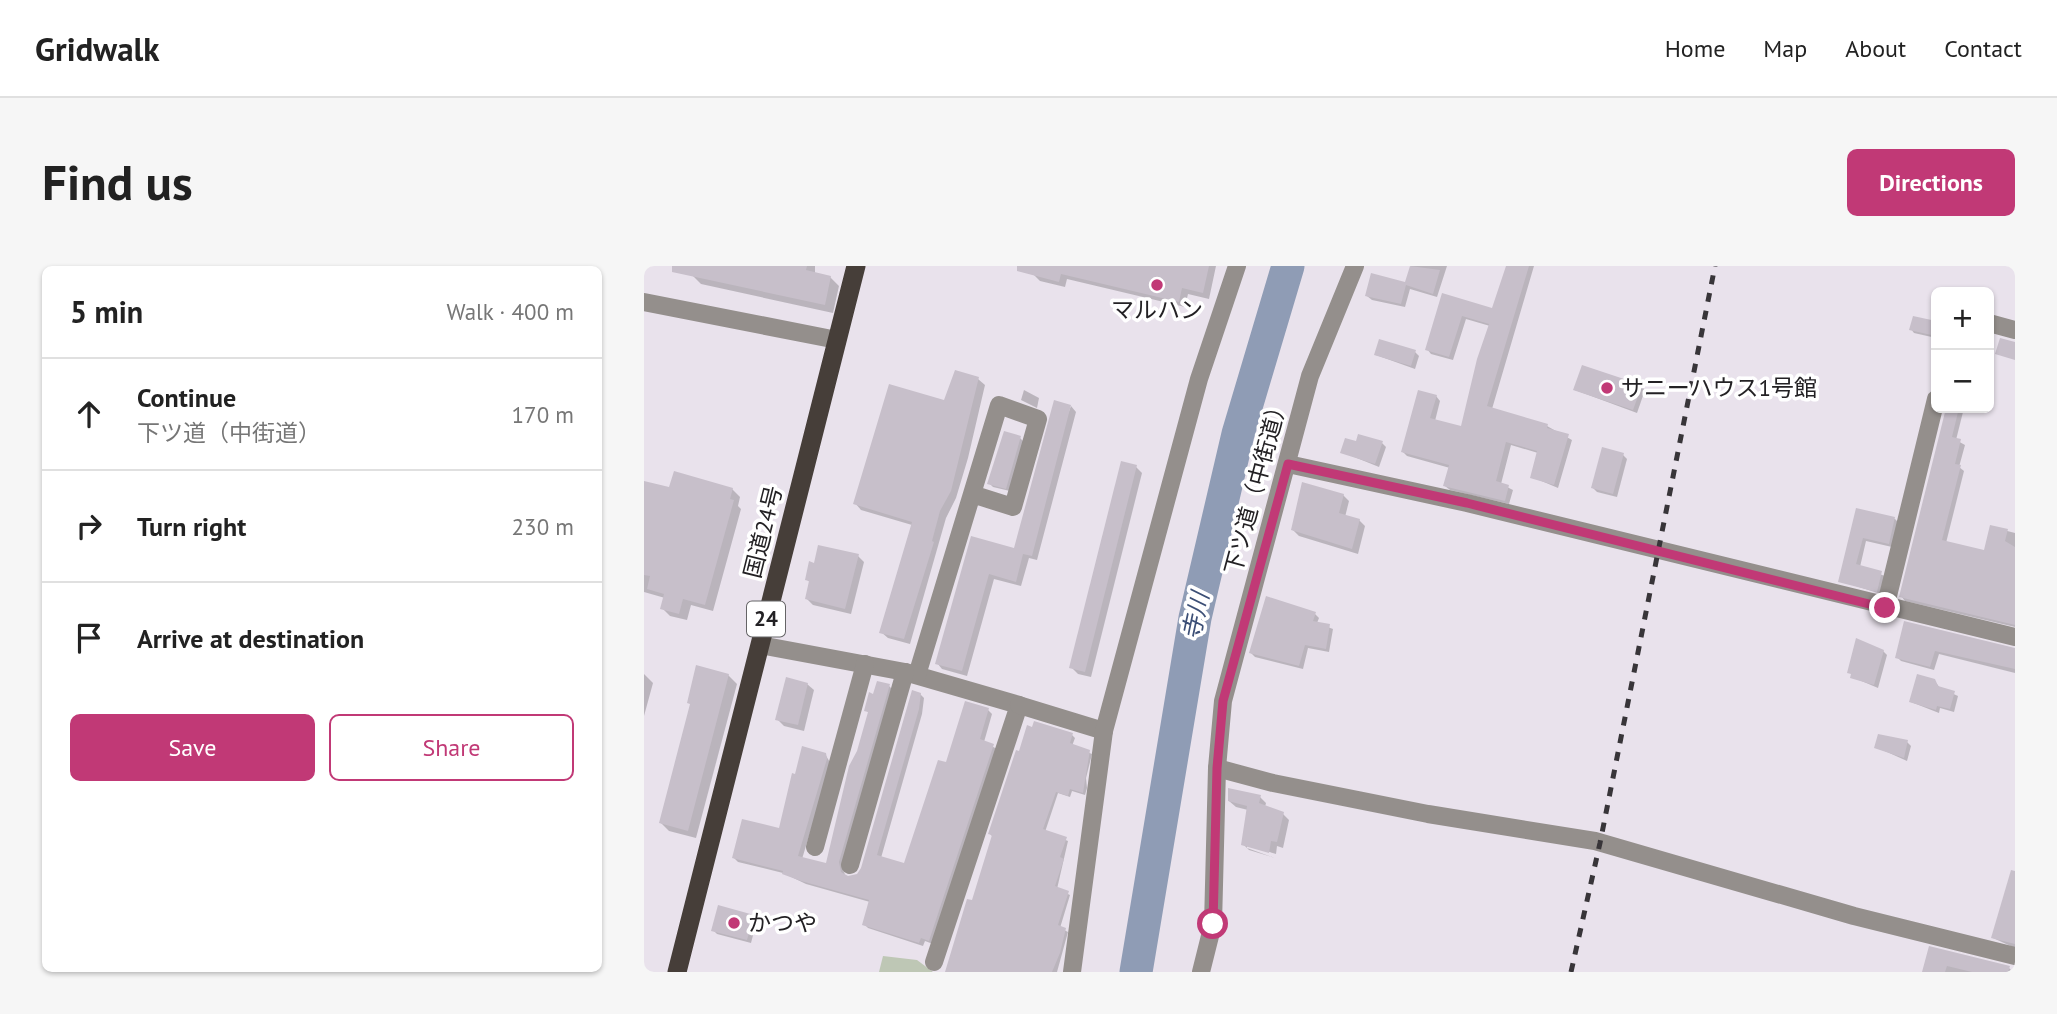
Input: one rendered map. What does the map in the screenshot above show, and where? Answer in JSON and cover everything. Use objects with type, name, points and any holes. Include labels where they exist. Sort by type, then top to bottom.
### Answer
[{"type":"highway","name":"国道24号","points":[[677,972],[856,266]]},
{"type":"street","points":[[1072,972],[1104,732],[1199,379],[1237,266]]},
{"type":"street","name":"下ツ道（中街道）","points":[[1201,972],[1213,924],[1217,768],[1223,701],[1310,376],[1355,266]]},
{"type":"street","points":[[644,302],[837,340]]},
{"type":"street","points":[[1994,324],[2015,330]]},
{"type":"street","points":[[850,864],[999,405],[1038,419],[1013,507],[972,494]]},
{"type":"street","points":[[1885,608],[1933,413]]},
{"type":"street","points":[[1288,464],[1480,507],[1885,608],[2015,637]]},
{"type":"street","points":[[760,645],[911,674],[1104,732]]},
{"type":"street","points":[[815,847],[865,664]]},
{"type":"street","points":[[934,962],[1019,705]]},
{"type":"street","points":[[1217,768],[1273,783],[1415,811],[1595,841],[1854,916],[2015,956]]},
{"type":"green space","points":[[883,956],[917,960],[933,972],[879,972]]},
{"type":"building","points":[[672,266],[807,266],[806,270],[831,276],[825,305],[672,272]]},
{"type":"building","name":"マルハン","points":[[1017,266],[1209,266],[1203,293],[1182,288],[1179,302],[1061,274],[1059,282],[1017,271]]},
{"type":"building","points":[[1410,266],[1440,270],[1433,294],[1406,285],[1401,304],[1365,296],[1371,273],[1405,282]]},
{"type":"building","points":[[1506,266],[1529,266],[1487,406],[1548,424],[1547,428],[1569,434],[1554,485],[1530,478],[1537,451],[1506,442],[1496,481],[1509,485],[1505,501],[1443,486],[1449,465],[1401,452],[1418,390],[1437,395],[1430,418],[1461,426],[1477,359],[1489,324],[1462,316],[1449,357],[1425,350],[1442,293],[1492,308]]},
{"type":"building","points":[[1913,316],[1931,320],[1931,335],[1909,330]]},
{"type":"building","points":[[2000,338],[2015,342],[2015,360],[1995,354]]},
{"type":"building","points":[[1379,339],[1416,350],[1411,366],[1374,355]]},
{"type":"building","name":"サニーハウス1号館","points":[[1582,365],[1642,385],[1633,410],[1573,390]]},
{"type":"building","points":[[955,370],[979,377],[951,491],[940,511],[932,541],[934,542],[904,639],[879,633],[912,522],[853,504],[889,384],[944,400]]},
{"type":"building","points":[[1054,400],[1071,405],[1032,556],[1023,554],[1016,582],[989,574],[962,671],[935,664],[971,536],[1014,548]]},
{"type":"building","points":[[1945,413],[1958,413],[1952,437],[1961,439],[1955,464],[1961,465],[1942,540],[1984,550],[1990,525],[2008,529],[2005,541],[2015,547],[2015,625],[1899,597]]},
{"type":"building","points":[[1004,431],[1021,436],[1006,489],[987,484]]},
{"type":"building","points":[[1358,434],[1383,441],[1375,464],[1340,453],[1345,438],[1356,441]]},
{"type":"building","points":[[1602,447],[1624,453],[1613,494],[1591,488]]},
{"type":"building","points":[[1121,461],[1137,465],[1085,672],[1069,668]]},
{"type":"building","points":[[674,471],[733,488],[730,499],[734,500],[705,605],[683,599],[679,614],[660,609],[664,594],[647,589],[650,576],[644,575],[644,481],[669,487]]},
{"type":"building","points":[[1302,482],[1344,494],[1339,513],[1360,519],[1352,549],[1291,530]]},
{"type":"building","points":[[1856,508],[1895,517],[1889,544],[1863,538],[1856,564],[1882,571],[1877,592],[1838,582]]},
{"type":"building","points":[[818,545],[859,554],[845,609],[805,599],[809,561],[814,563]]},
{"type":"building","points":[[1266,596],[1316,612],[1313,621],[1330,624],[1326,649],[1305,645],[1299,666],[1249,653]]},
{"type":"building","points":[[1904,621],[2015,648],[2015,669],[1935,651],[1930,667],[1895,658]]},
{"type":"building","points":[[1856,638],[1884,650],[1874,685],[1850,678],[1851,674],[1847,673]]},
{"type":"building","points":[[696,665],[729,674],[688,831],[659,823],[690,704],[687,703]]},
{"type":"building","points":[[1917,674],[1935,679],[1938,686],[1955,691],[1950,709],[1937,706],[1936,710],[1909,702]]},
{"type":"building","points":[[786,677],[808,683],[798,725],[775,720]]},
{"type":"building","points":[[877,681],[890,684],[839,862],[841,872],[848,876],[857,874],[861,868],[912,690],[921,693],[919,709],[877,855],[904,863],[938,760],[946,762],[965,701],[989,708],[980,739],[994,744],[929,941],[921,938],[919,943],[862,925],[869,900],[801,881],[782,874],[783,871],[732,858],[742,819],[779,828],[792,773],[795,774],[802,746],[826,753],[827,759],[798,856],[826,863],[849,766],[857,751],[868,712],[864,711],[869,692],[873,694]]},
{"type":"building","points":[[1034,721],[1073,733],[1070,743],[1090,750],[1083,793],[1070,789],[1068,796],[1056,792],[1043,829],[1067,837],[1060,857],[1064,859],[1055,886],[1069,891],[1058,925],[1066,928],[1060,953],[1052,972],[945,972],[967,899],[972,900],[992,835],[988,834],[1016,750],[1019,751],[1027,725],[1032,727]]},
{"type":"building","points":[[1878,734],[1908,740],[1904,758],[1874,748]]},
{"type":"building","points":[[1228,788],[1261,795],[1259,803],[1284,812],[1277,842],[1271,841],[1269,853],[1241,845],[1247,806],[1228,801]]},
{"type":"building","points":[[2011,870],[2015,871],[2015,944],[1991,938]]},
{"type":"building","points":[[718,905],[754,915],[747,940],[711,931]]},
{"type":"building","points":[[1929,946],[2010,966],[2008,972],[1972,972],[1947,966],[1945,972],[1922,972]]},
{"type":"waterway","name":"寺川","points":[[1136,972],[1195,618],[1238,434],[1288,266]]},
{"type":"railway","points":[[1571,972],[1600,843],[1715,266]]},
{"type":"place","name":"マルハン","points":[[1157,285]]},
{"type":"place","name":"サニーハウス1号館","points":[[1607,388]]},
{"type":"place","name":"かつや","points":[[734,923]]},
{"type":"route","points":[[1213,924],[1217,768],[1223,701],[1288,464],[1467,503],[1885,608]]}]
